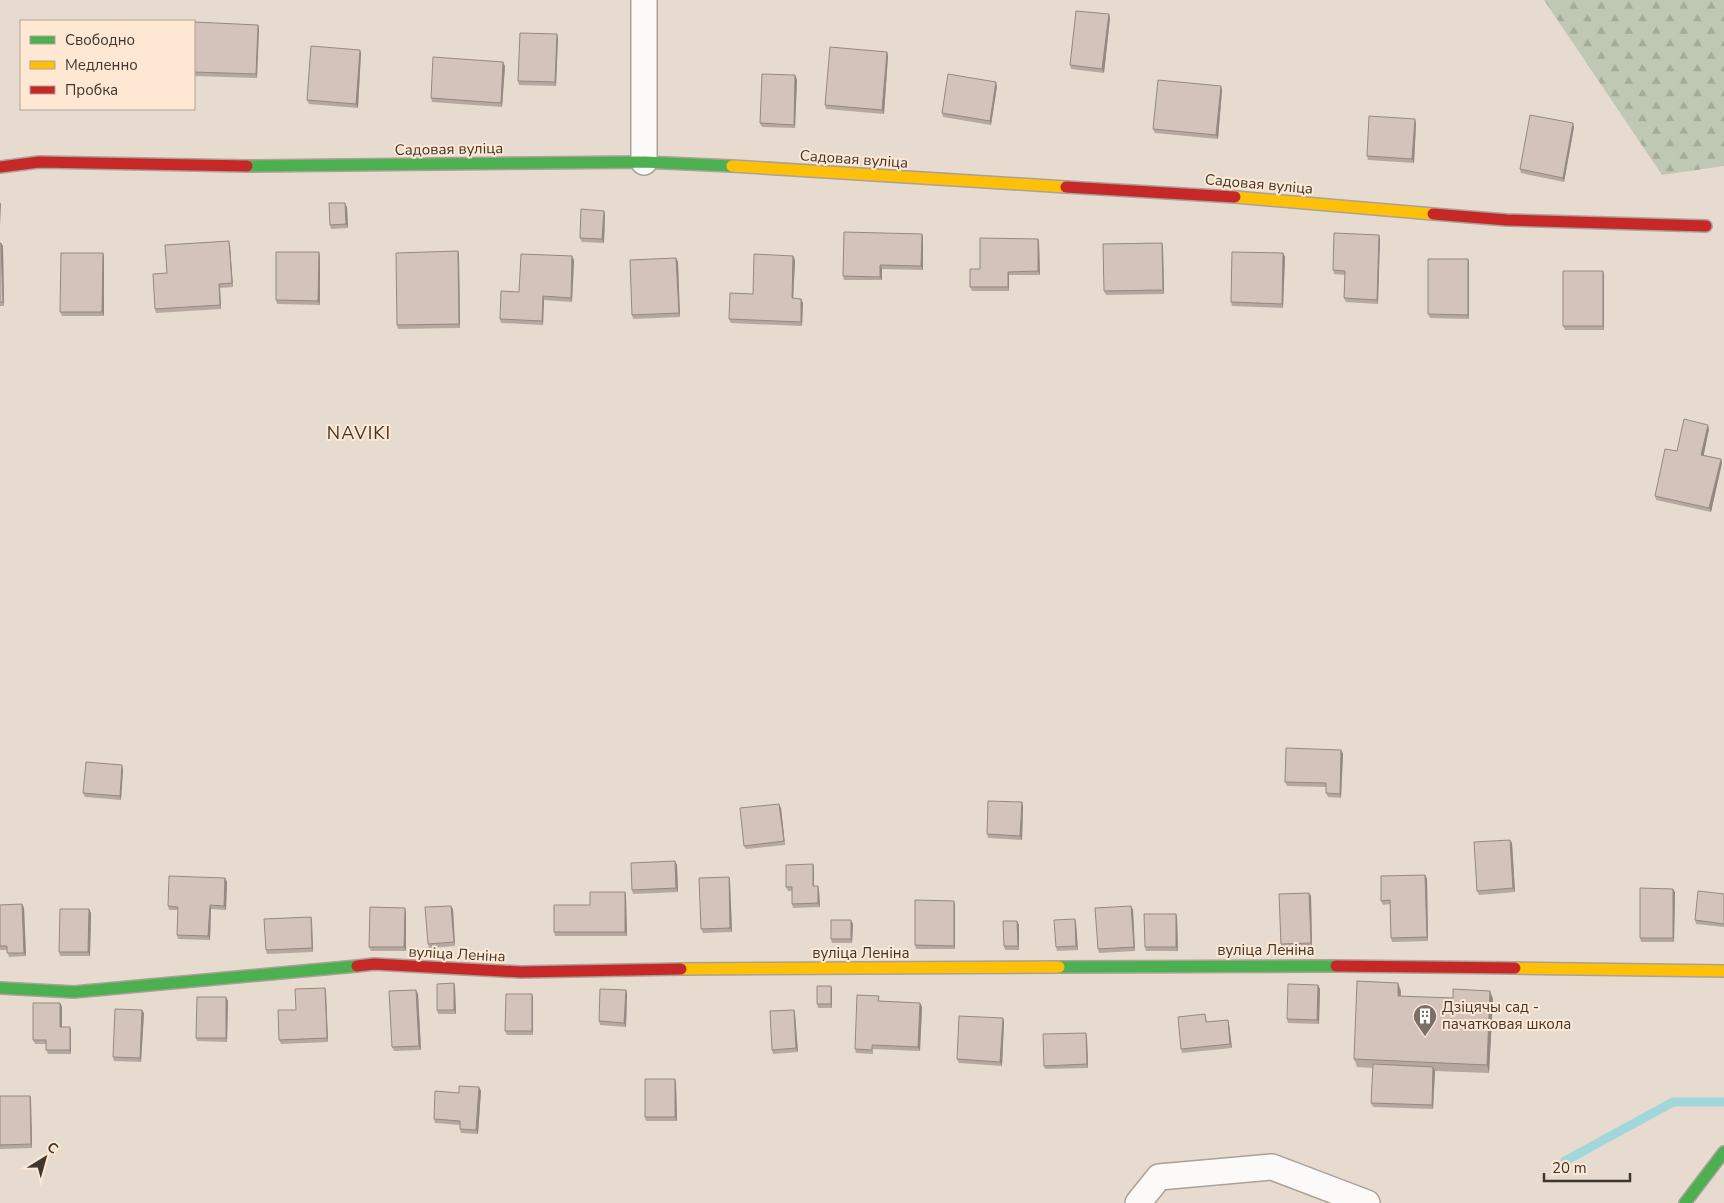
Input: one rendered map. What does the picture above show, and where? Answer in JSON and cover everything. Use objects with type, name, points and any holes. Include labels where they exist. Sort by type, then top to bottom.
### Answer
[{"type":"street","points":[[644,0],[644,162]]},
{"type":"street","name":"Садовая вуліца","points":[[0,167],[39,162],[271,166],[644,162],[743,166],[1225,196],[1506,220],[1706,226]]},
{"type":"street","name":"вуліца Леніна","points":[[0,988],[74,992],[374,964],[521,972],[683,969],[1296,965],[1724,971]]},
{"type":"street","points":[[1685,1203],[1724,1152]]},
{"type":"street","points":[[1138,1203],[1159,1177],[1272,1167],[1367,1203]]},
{"type":"green space","points":[[1544,0],[1724,0],[1724,166],[1662,175]]},
{"type":"building","points":[[1076,11],[1109,14],[1102,69],[1070,65]]},
{"type":"building","points":[[195,22],[258,25],[256,74],[195,72]]},
{"type":"building","points":[[520,33],[557,34],[555,82],[518,81]]},
{"type":"building","points":[[311,46],[360,50],[356,104],[307,100]]},
{"type":"building","points":[[830,47],[887,52],[882,110],[825,105]]},
{"type":"building","points":[[433,57],[503,62],[501,103],[431,98]]},
{"type":"building","points":[[762,74],[795,75],[794,125],[760,123]]},
{"type":"building","points":[[948,74],[996,82],[990,121],[942,113]]},
{"type":"building","points":[[1158,80],[1221,86],[1216,135],[1153,129]]},
{"type":"building","points":[[1530,115],[1573,123],[1563,178],[1520,169]]},
{"type":"building","points":[[1369,116],[1415,119],[1412,159],[1367,156]]},
{"type":"building","points":[[329,203],[345,203],[346,224],[330,225]]},
{"type":"building","points":[[581,209],[604,211],[602,239],[580,238]]},
{"type":"building","points":[[844,232],[922,234],[921,266],[880,265],[880,277],[843,276]]},
{"type":"building","points":[[1334,233],[1379,235],[1377,300],[1344,298],[1345,271],[1333,270]]},
{"type":"building","points":[[980,238],[1038,239],[1038,271],[1008,272],[1008,287],[970,287],[970,269],[980,269]]},
{"type":"building","points":[[229,241],[232,283],[219,284],[220,305],[155,309],[153,274],[167,273],[165,245]]},
{"type":"building","points":[[1,243],[3,302],[0,302]]},
{"type":"building","points":[[1162,243],[1163,290],[1104,291],[1103,244]]},
{"type":"building","points":[[458,251],[459,324],[397,325],[396,253]]},
{"type":"building","points":[[276,252],[319,252],[318,301],[276,300]]},
{"type":"building","points":[[1232,252],[1283,253],[1282,304],[1231,302]]},
{"type":"building","points":[[61,253],[103,253],[102,312],[60,312]]},
{"type":"building","points":[[521,254],[572,256],[571,298],[543,296],[542,321],[500,319],[501,291],[519,292]]},
{"type":"building","points":[[754,254],[793,256],[792,298],[801,299],[801,322],[729,319],[730,293],[753,294]]},
{"type":"building","points":[[676,258],[679,313],[632,315],[630,260]]},
{"type":"building","points":[[1428,259],[1468,259],[1468,315],[1428,314]]},
{"type":"building","points":[[1563,271],[1603,271],[1603,326],[1563,326]]},
{"type":"building","points":[[1684,419],[1708,425],[1701,455],[1721,459],[1709,508],[1655,496],[1665,449],[1677,451]]},
{"type":"building","points":[[1286,748],[1341,750],[1340,794],[1326,793],[1326,783],[1285,782]]},
{"type":"building","points":[[86,762],[122,765],[120,796],[83,793]]},
{"type":"building","points":[[988,801],[1022,802],[1020,836],[987,834]]},
{"type":"building","points":[[779,804],[784,841],[744,846],[740,808]]},
{"type":"building","points":[[1510,840],[1513,888],[1477,891],[1474,842]]},
{"type":"building","points":[[675,861],[676,888],[632,890],[631,863]]},
{"type":"building","points":[[813,864],[813,886],[818,886],[818,903],[792,904],[792,887],[786,887],[786,865]]},
{"type":"building","points":[[1425,875],[1427,937],[1391,938],[1390,900],[1381,901],[1381,876]]},
{"type":"building","points":[[169,876],[225,878],[224,906],[210,905],[208,936],[177,935],[178,907],[168,906]]},
{"type":"building","points":[[729,877],[730,928],[701,929],[699,878]]},
{"type":"building","points":[[1640,888],[1673,889],[1673,938],[1640,938]]},
{"type":"building","points":[[1698,891],[1724,894],[1724,924],[1695,920]]},
{"type":"building","points":[[590,892],[625,892],[625,932],[554,932],[554,905],[590,905]]},
{"type":"building","points":[[1309,893],[1311,943],[1281,944],[1279,894]]},
{"type":"building","points":[[915,900],[954,901],[954,946],[915,945]]},
{"type":"building","points":[[22,904],[24,953],[7,953],[7,946],[0,946],[0,905]]},
{"type":"building","points":[[451,906],[454,942],[428,944],[425,907]]},
{"type":"building","points":[[1131,906],[1134,947],[1098,949],[1095,908]]},
{"type":"building","points":[[370,907],[405,908],[404,947],[369,947]]},
{"type":"building","points":[[60,909],[89,909],[88,952],[59,952]]},
{"type":"building","points":[[1144,914],[1176,914],[1176,947],[1145,947]]},
{"type":"building","points":[[311,917],[312,948],[266,950],[264,919]]},
{"type":"building","points":[[1075,919],[1076,946],[1056,947],[1054,920]]},
{"type":"building","points":[[831,920],[851,920],[851,939],[831,939]]},
{"type":"building","points":[[1003,921],[1017,921],[1018,946],[1004,946]]},
{"type":"building","name":"Дзіцячы сад - пачатковая школа","points":[[1357,981],[1398,983],[1398,996],[1453,998],[1453,989],[1490,991],[1487,1065],[1354,1059]]},
{"type":"building","points":[[454,983],[454,1010],[437,1010],[437,984]]},
{"type":"building","points":[[1288,984],[1318,985],[1317,1020],[1287,1019]]},
{"type":"building","points":[[817,986],[831,986],[831,1004],[817,1004]]},
{"type":"building","points":[[325,988],[327,1038],[279,1040],[278,1010],[296,1010],[295,989]]},
{"type":"building","points":[[600,989],[626,990],[624,1023],[599,1021]]},
{"type":"building","points":[[416,990],[419,1046],[392,1047],[389,991]]},
{"type":"building","points":[[506,994],[532,994],[532,1031],[505,1031]]},
{"type":"building","points":[[857,995],[879,996],[878,1001],[920,1003],[918,1047],[872,1045],[872,1050],[855,1049]]},
{"type":"building","points":[[197,997],[226,997],[226,1038],[196,1038]]},
{"type":"building","points":[[33,1003],[60,1003],[60,1027],[70,1027],[70,1050],[46,1050],[46,1040],[33,1040]]},
{"type":"building","points":[[115,1009],[142,1010],[140,1058],[113,1057]]},
{"type":"building","points":[[794,1010],[796,1048],[772,1050],[770,1011]]},
{"type":"building","points":[[1205,1014],[1206,1022],[1228,1020],[1230,1044],[1181,1049],[1178,1017]]},
{"type":"building","points":[[959,1016],[1003,1018],[1000,1062],[957,1059]]},
{"type":"building","points":[[1086,1033],[1087,1064],[1044,1066],[1043,1034]]},
{"type":"building","points":[[1373,1064],[1433,1067],[1432,1105],[1371,1103]]},
{"type":"building","points":[[645,1079],[675,1079],[675,1117],[645,1117]]},
{"type":"building","points":[[459,1086],[479,1087],[476,1130],[460,1129],[460,1121],[434,1119],[435,1091],[459,1093]]},
{"type":"building","points":[[0,1096],[30,1096],[31,1144],[0,1145]]},
{"type":"waterway","points":[[1565,1161],[1673,1102],[1723,1102]]},
{"type":"traffic: fast","points":[[247,166],[644,162],[732,166]]},
{"type":"traffic: fast","points":[[0,988],[74,992],[357,966]]},
{"type":"traffic: fast","points":[[1059,967],[1336,966]]},
{"type":"traffic: fast","points":[[1685,1203],[1724,1152]]},
{"type":"traffic: slow","points":[[732,166],[1066,187]]},
{"type":"traffic: slow","points":[[1235,197],[1433,214]]},
{"type":"traffic: slow","points":[[681,969],[1059,967]]},
{"type":"traffic: slow","points":[[1515,968],[1724,971]]},
{"type":"traffic: jam","points":[[0,167],[39,162],[247,166]]},
{"type":"traffic: jam","points":[[1066,187],[1235,197]]},
{"type":"traffic: jam","points":[[1433,214],[1507,220],[1706,226]]},
{"type":"traffic: jam","points":[[357,966],[374,964],[521,972],[681,969]]},
{"type":"traffic: jam","points":[[1336,966],[1515,968]]},
{"type":"place","name":"Дзіцячы сад - пачатковая школа","points":[[1425,1037]]},
{"type":"district","name":"NAVIKI","points":[[359,433]]}]
